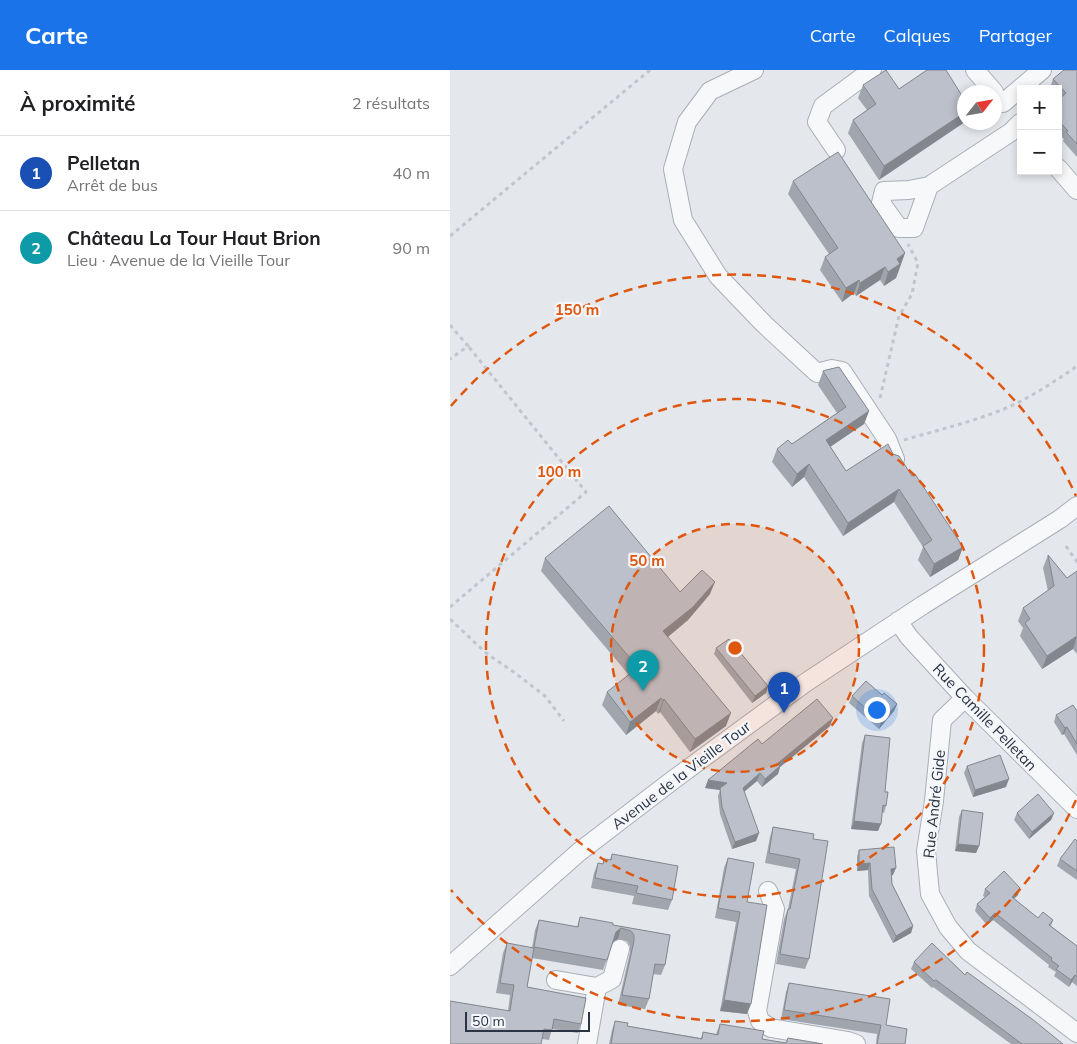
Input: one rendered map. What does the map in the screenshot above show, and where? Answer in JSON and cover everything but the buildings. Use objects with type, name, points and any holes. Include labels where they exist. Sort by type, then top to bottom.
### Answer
[{"type":"street","points":[[754,70],[710,91],[687,122],[673,169],[683,220],[718,276],[764,324],[817,373],[832,369],[842,371],[888,439],[893,453]]},
{"type":"street","points":[[836,150],[817,122],[823,106],[872,70]]},
{"type":"street","points":[[975,70],[988,85]]},
{"type":"street","points":[[1002,93],[1042,70]]},
{"type":"street","points":[[1002,102],[1017,120]]},
{"type":"street","points":[[929,186],[914,228],[899,228],[880,203],[884,191],[909,190],[929,186],[1017,127]]},
{"type":"street","points":[[1062,173],[1077,190]]},
{"type":"street","name":"Avenue de la Vieille Tour","points":[[450,966],[587,846],[805,683],[898,621],[1060,519],[1077,506]]},
{"type":"street","name":"Rue Camille Pelletan","points":[[898,621],[909,637],[965,698],[1077,809]]},
{"type":"street","name":"Rue André Gide","points":[[965,698],[942,720],[934,800],[926,851],[930,894],[948,927],[968,951],[1077,1033]]},
{"type":"street","points":[[768,891],[775,909],[758,1011],[760,1021],[771,1028],[856,1044]]},
{"type":"street","points":[[556,980],[596,987],[612,979],[620,949]]},
{"type":"street","points":[[587,1044],[596,987]]},
{"type":"path","points":[[450,236],[650,70]]},
{"type":"path","points":[[868,411],[880,401],[899,316],[912,294],[918,263],[899,228]]},
{"type":"path","points":[[450,325],[586,492],[450,607]]},
{"type":"path","points":[[450,359],[468,346]]},
{"type":"path","points":[[893,453],[904,440],[976,420],[1006,408],[1046,388],[1077,366]]},
{"type":"path","points":[[1066,546],[1077,562]]},
{"type":"path","points":[[450,619],[486,653],[545,696],[564,721]]},
{"type":"place","name":"Château La Tour Haut Brion","points":[[643,691]]},
{"type":"place","name":"Pelletan","points":[[784,713]]}]
